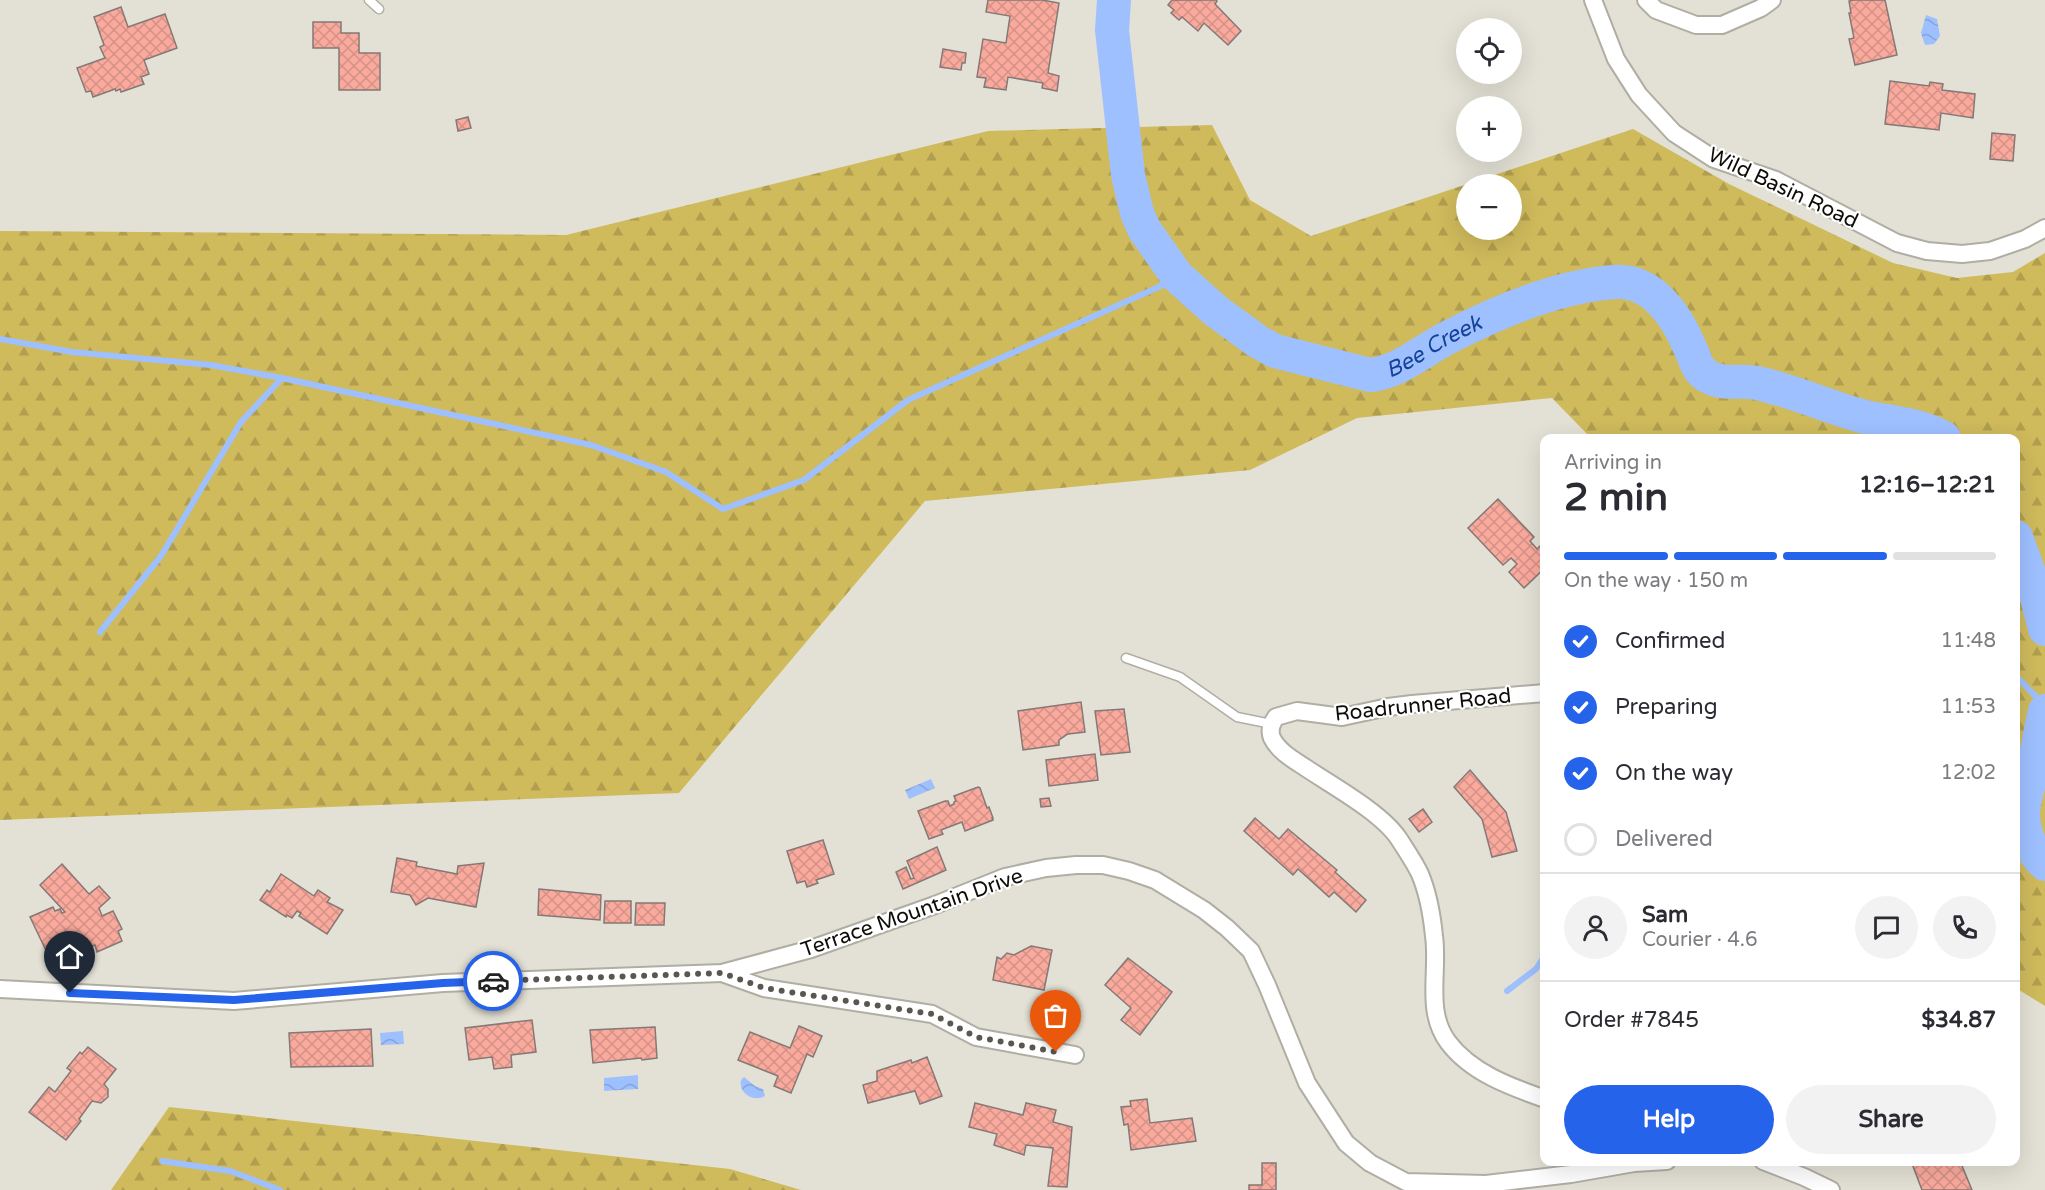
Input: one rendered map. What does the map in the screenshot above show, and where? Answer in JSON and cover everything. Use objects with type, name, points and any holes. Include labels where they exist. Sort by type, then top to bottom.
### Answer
[{"type":"street","name":"Wild Basin Road","points":[[1593,0],[1616,58],[1639,95],[1674,133],[1714,159],[1776,180],[1897,243],[1927,251],[1962,254],[1990,251],[2025,239],[2045,228]]},
{"type":"street","points":[[1646,0],[1656,10],[1696,25],[1722,25],[1761,8],[1772,0]]},
{"type":"street","name":"Roadrunner Road","points":[[1272,724],[1276,717],[1297,711],[1342,717],[1412,704],[1540,693]]},
{"type":"street","points":[[1272,724],[1271,737],[1283,753],[1368,809],[1398,837],[1420,874],[1435,939],[1433,998],[1438,1022],[1448,1042],[1465,1059],[1487,1075],[1540,1097]]},
{"type":"street","name":"Terrace Mountain Drive","points":[[0,989],[234,1000],[443,983],[722,973],[811,949],[1005,878],[1046,868],[1103,865],[1155,880],[1212,916],[1251,951],[1307,1083],[1346,1143],[1370,1164],[1406,1182],[1485,1184],[1617,1166]]},
{"type":"street","points":[[722,973],[764,988],[932,1014],[976,1037],[1076,1055]]},
{"type":"street","points":[[1776,1166],[1831,1190]]},
{"type":"lane","points":[[369,0],[380,9]]},
{"type":"lane","points":[[1126,658],[1180,677],[1236,717],[1272,724]]},
{"type":"green space","points":[[1212,125],[1250,200],[1311,236],[1456,188],[1456,240],[1522,240],[1522,174],[1497,174],[1633,129],[1729,184],[1893,263],[1957,278],[2013,272],[2045,253],[2045,1006],[2020,990],[2020,434],[1587,434],[1552,398],[1357,418],[1250,470],[925,501],[679,793],[0,820],[0,231],[566,235],[988,131]]},
{"type":"green space","points":[[169,1107],[730,1169],[801,1190],[111,1190]]},
{"type":"water","points":[[1926,15],[1937,19],[1940,36],[1934,44],[1925,45],[1921,33]]},
{"type":"water","points":[[931,779],[935,788],[909,799],[905,790]]},
{"type":"water","points":[[403,1031],[404,1044],[381,1045],[380,1033]]},
{"type":"water","points":[[638,1075],[638,1089],[604,1091],[604,1078]]},
{"type":"water","points":[[744,1077],[763,1089],[765,1096],[756,1098],[744,1093],[741,1080]]},
{"type":"building","points":[[988,0],[1042,0],[1059,3],[1048,73],[1059,76],[1057,91],[1042,88],[1043,83],[1008,77],[1006,90],[984,87],[986,78],[977,77],[983,39],[1006,43],[1010,16],[986,12]]},
{"type":"building","points":[[1172,0],[1216,0],[1215,4],[1241,31],[1228,45],[1204,23],[1198,31],[1182,17],[1179,20],[1171,13],[1174,10],[1168,5]]},
{"type":"building","points":[[1885,0],[1897,55],[1855,65],[1849,39],[1854,38],[1849,1]]},
{"type":"building","points":[[121,7],[128,27],[165,14],[177,48],[144,60],[149,74],[141,77],[144,84],[121,92],[120,89],[116,91],[115,89],[93,97],[91,91],[86,92],[77,68],[105,58],[100,47],[104,45],[94,17]]},
{"type":"building","points":[[313,22],[341,22],[341,33],[359,33],[359,53],[380,53],[380,90],[339,90],[339,48],[313,48]]},
{"type":"building","points":[[943,49],[966,53],[965,63],[962,63],[961,70],[940,67]]},
{"type":"building","points":[[1890,81],[1929,86],[1930,82],[1943,84],[1942,90],[1975,94],[1973,118],[1941,113],[1939,130],[1885,124]]},
{"type":"building","points":[[468,117],[471,128],[458,131],[456,120]]},
{"type":"building","points":[[1992,133],[2015,135],[2013,161],[1990,159]]},
{"type":"building","points":[[1498,499],[1534,537],[1530,541],[1537,549],[1540,546],[1540,573],[1524,588],[1509,572],[1517,564],[1511,558],[1503,565],[1468,528]]},
{"type":"building","points":[[1081,702],[1085,732],[1068,734],[1059,740],[1059,745],[1023,750],[1018,711]]},
{"type":"building","points":[[1124,709],[1130,752],[1101,755],[1095,711]]},
{"type":"building","points":[[1095,754],[1098,780],[1049,786],[1046,760]]},
{"type":"building","points":[[1470,770],[1506,812],[1517,851],[1492,857],[1482,819],[1454,787]]},
{"type":"building","points":[[978,787],[993,820],[965,831],[962,822],[941,830],[943,834],[929,839],[918,811],[945,801],[948,801],[950,806],[956,801],[954,796]]},
{"type":"building","points":[[1049,798],[1051,806],[1041,807],[1040,799]]},
{"type":"building","points":[[1423,809],[1432,822],[1419,832],[1409,819]]},
{"type":"building","points":[[1255,818],[1279,839],[1288,829],[1337,870],[1335,872],[1366,900],[1356,912],[1334,892],[1329,897],[1298,869],[1293,875],[1244,831]]},
{"type":"building","points":[[823,840],[834,874],[816,880],[818,883],[807,887],[805,881],[797,883],[787,851]]},
{"type":"building","points":[[937,847],[946,870],[903,889],[896,872],[906,867],[911,879],[914,878],[907,861]]},
{"type":"building","points":[[397,858],[417,862],[416,866],[457,874],[458,866],[484,863],[476,907],[428,898],[416,905],[410,895],[391,892]]},
{"type":"building","points":[[62,864],[89,894],[99,886],[110,898],[99,908],[102,916],[113,911],[122,929],[118,931],[122,941],[97,952],[95,945],[77,952],[74,947],[50,959],[30,917],[53,907],[55,911],[60,909],[62,913],[65,912],[40,885]]},
{"type":"building","points":[[281,874],[314,896],[318,890],[330,898],[327,902],[343,910],[327,934],[299,916],[301,913],[297,911],[292,918],[287,915],[286,917],[260,900],[267,890],[270,892]]},
{"type":"building","points":[[539,889],[601,895],[600,920],[538,915]]},
{"type":"building","points":[[605,901],[631,901],[631,923],[604,923]]},
{"type":"building","points":[[636,903],[665,903],[664,925],[635,925]]},
{"type":"building","points":[[1031,946],[1052,950],[1044,990],[993,980],[997,957],[1001,959],[1007,953],[1014,955]]},
{"type":"building","points":[[1128,958],[1172,992],[1140,1035],[1121,1020],[1131,1008],[1105,985]]},
{"type":"building","points":[[532,1020],[536,1052],[511,1055],[512,1067],[494,1069],[492,1057],[469,1060],[465,1028]]},
{"type":"building","points":[[799,1026],[822,1036],[813,1057],[807,1054],[791,1093],[774,1086],[778,1076],[738,1060],[750,1032],[790,1048]]},
{"type":"building","points":[[655,1027],[657,1058],[593,1063],[590,1030]]},
{"type":"building","points":[[371,1029],[373,1066],[291,1067],[289,1033]]},
{"type":"building","points":[[88,1047],[116,1069],[104,1084],[108,1089],[108,1097],[101,1103],[92,1101],[79,1119],[81,1121],[66,1140],[29,1112],[49,1087],[55,1092],[71,1071],[67,1068],[80,1052],[82,1054]]},
{"type":"building","points":[[927,1057],[942,1096],[920,1104],[915,1091],[868,1103],[863,1085],[877,1081],[877,1071]]},
{"type":"building","points":[[1147,1099],[1150,1123],[1192,1118],[1196,1141],[1131,1150],[1128,1124],[1124,1125],[1121,1107],[1131,1106],[1130,1101]]},
{"type":"building","points":[[975,1103],[1023,1115],[1026,1103],[1056,1110],[1053,1122],[1072,1127],[1067,1187],[1048,1186],[1053,1148],[1026,1145],[1024,1155],[994,1145],[997,1134],[969,1127]]},
{"type":"building","points":[[1262,1163],[1276,1163],[1276,1190],[1249,1190],[1249,1185],[1262,1185]]},
{"type":"building","points":[[1913,1166],[1962,1166],[1972,1190],[1922,1190]]},
{"type":"waterway","name":"Bee Creek","points":[[1114,0],[1112,30],[1128,175],[1137,213],[1144,229],[1177,276],[1216,311],[1257,341],[1275,351],[1370,375],[1381,373],[1401,365],[1466,328],[1528,302],[1593,284],[1628,283],[1651,293],[1670,312],[1685,336],[1699,368],[1715,380],[1751,382],[1771,386],[1865,417],[1937,434]]},
{"type":"waterway","points":[[100,632],[161,556],[241,422],[282,378],[591,445],[666,472],[723,509],[804,480],[908,400],[1163,285],[1177,276]]},
{"type":"waterway","points":[[0,339],[72,352],[211,365],[282,378]]},
{"type":"waterway","name":"Bee Creek","points":[[2020,548],[2035,590],[2045,629]]},
{"type":"waterway","points":[[2020,680],[2045,706]]},
{"type":"waterway","name":"Bee Creek","points":[[2045,711],[2023,812],[2027,837],[2034,852],[2045,864]]},
{"type":"waterway","points":[[1507,991],[1536,969],[1540,963]]},
{"type":"waterway","points":[[162,1161],[230,1171],[280,1190]]},
{"type":"way so far","points":[[493,981],[722,973],[764,988],[932,1014],[976,1037],[1056,1052]]},
{"type":"route","points":[[70,993],[234,1000],[493,981]]}]
